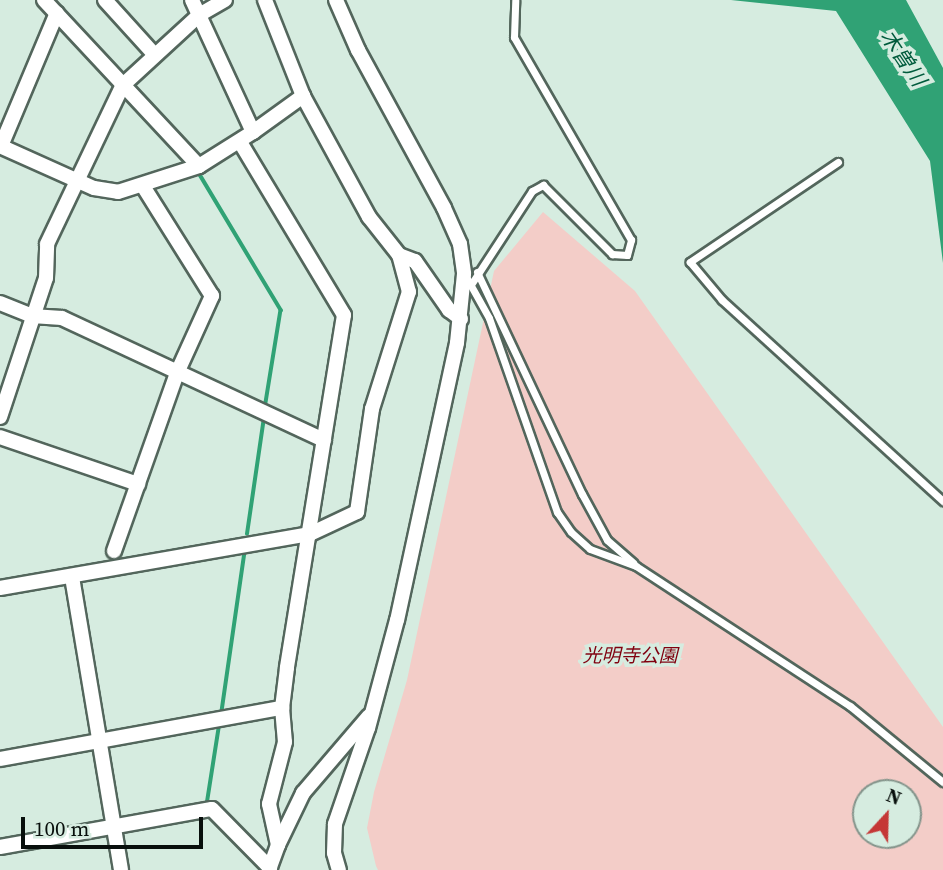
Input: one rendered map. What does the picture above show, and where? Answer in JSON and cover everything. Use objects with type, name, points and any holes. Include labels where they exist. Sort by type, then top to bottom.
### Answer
[{"type":"street","points":[[44,0],[199,166]]},
{"type":"street","points":[[105,0],[154,54]]},
{"type":"street","points":[[192,0],[253,132]]},
{"type":"street","points":[[0,416],[46,278],[47,244],[123,85],[199,15],[225,0]]},
{"type":"street","points":[[0,588],[310,534],[357,512],[372,409],[409,292],[399,255],[369,217],[303,96],[264,0]]},
{"type":"street","points":[[336,0],[358,50],[444,208],[471,276],[397,620],[372,712],[335,824],[334,853],[339,870]]},
{"type":"street","points":[[57,13],[0,146],[78,181],[118,192],[199,166],[240,142],[303,96]]},
{"type":"street","points":[[240,142],[344,315],[282,708],[285,742],[269,804],[278,845]]},
{"type":"street","points":[[114,551],[177,373],[212,296],[143,186]]},
{"type":"street","points":[[399,255],[415,261],[449,310],[461,319]]},
{"type":"street","points":[[0,303],[32,316],[62,318],[324,440]]},
{"type":"street","points":[[0,437],[138,484]]},
{"type":"street","points":[[72,577],[121,870]]},
{"type":"street","points":[[0,759],[282,708]]},
{"type":"street","points":[[0,847],[212,809],[269,869],[303,793],[372,712]]},
{"type":"lane","points":[[471,276],[532,191],[543,184],[612,254],[627,255],[631,240],[514,37],[515,0]]},
{"type":"lane","points":[[838,162],[690,262],[740,317],[943,501]]},
{"type":"lane","points":[[471,276],[489,318],[558,512],[571,532],[590,549],[636,566]]},
{"type":"lane","points":[[471,276],[607,540],[636,566],[850,706],[943,782]]},
{"type":"green space","name":"光明寺公園","points":[[543,212],[635,291],[943,727],[943,870],[378,870],[367,828],[374,792],[407,680],[494,271]]},
{"type":"water","name":"木曽川","points":[[731,0],[906,0],[943,68],[943,263],[930,161],[836,11]]},
{"type":"waterway","points":[[199,173],[281,310],[266,403]]},
{"type":"waterway","points":[[247,534],[264,417]]},
{"type":"waterway","points":[[221,715],[245,549]]},
{"type":"waterway","points":[[207,802],[219,725]]}]
